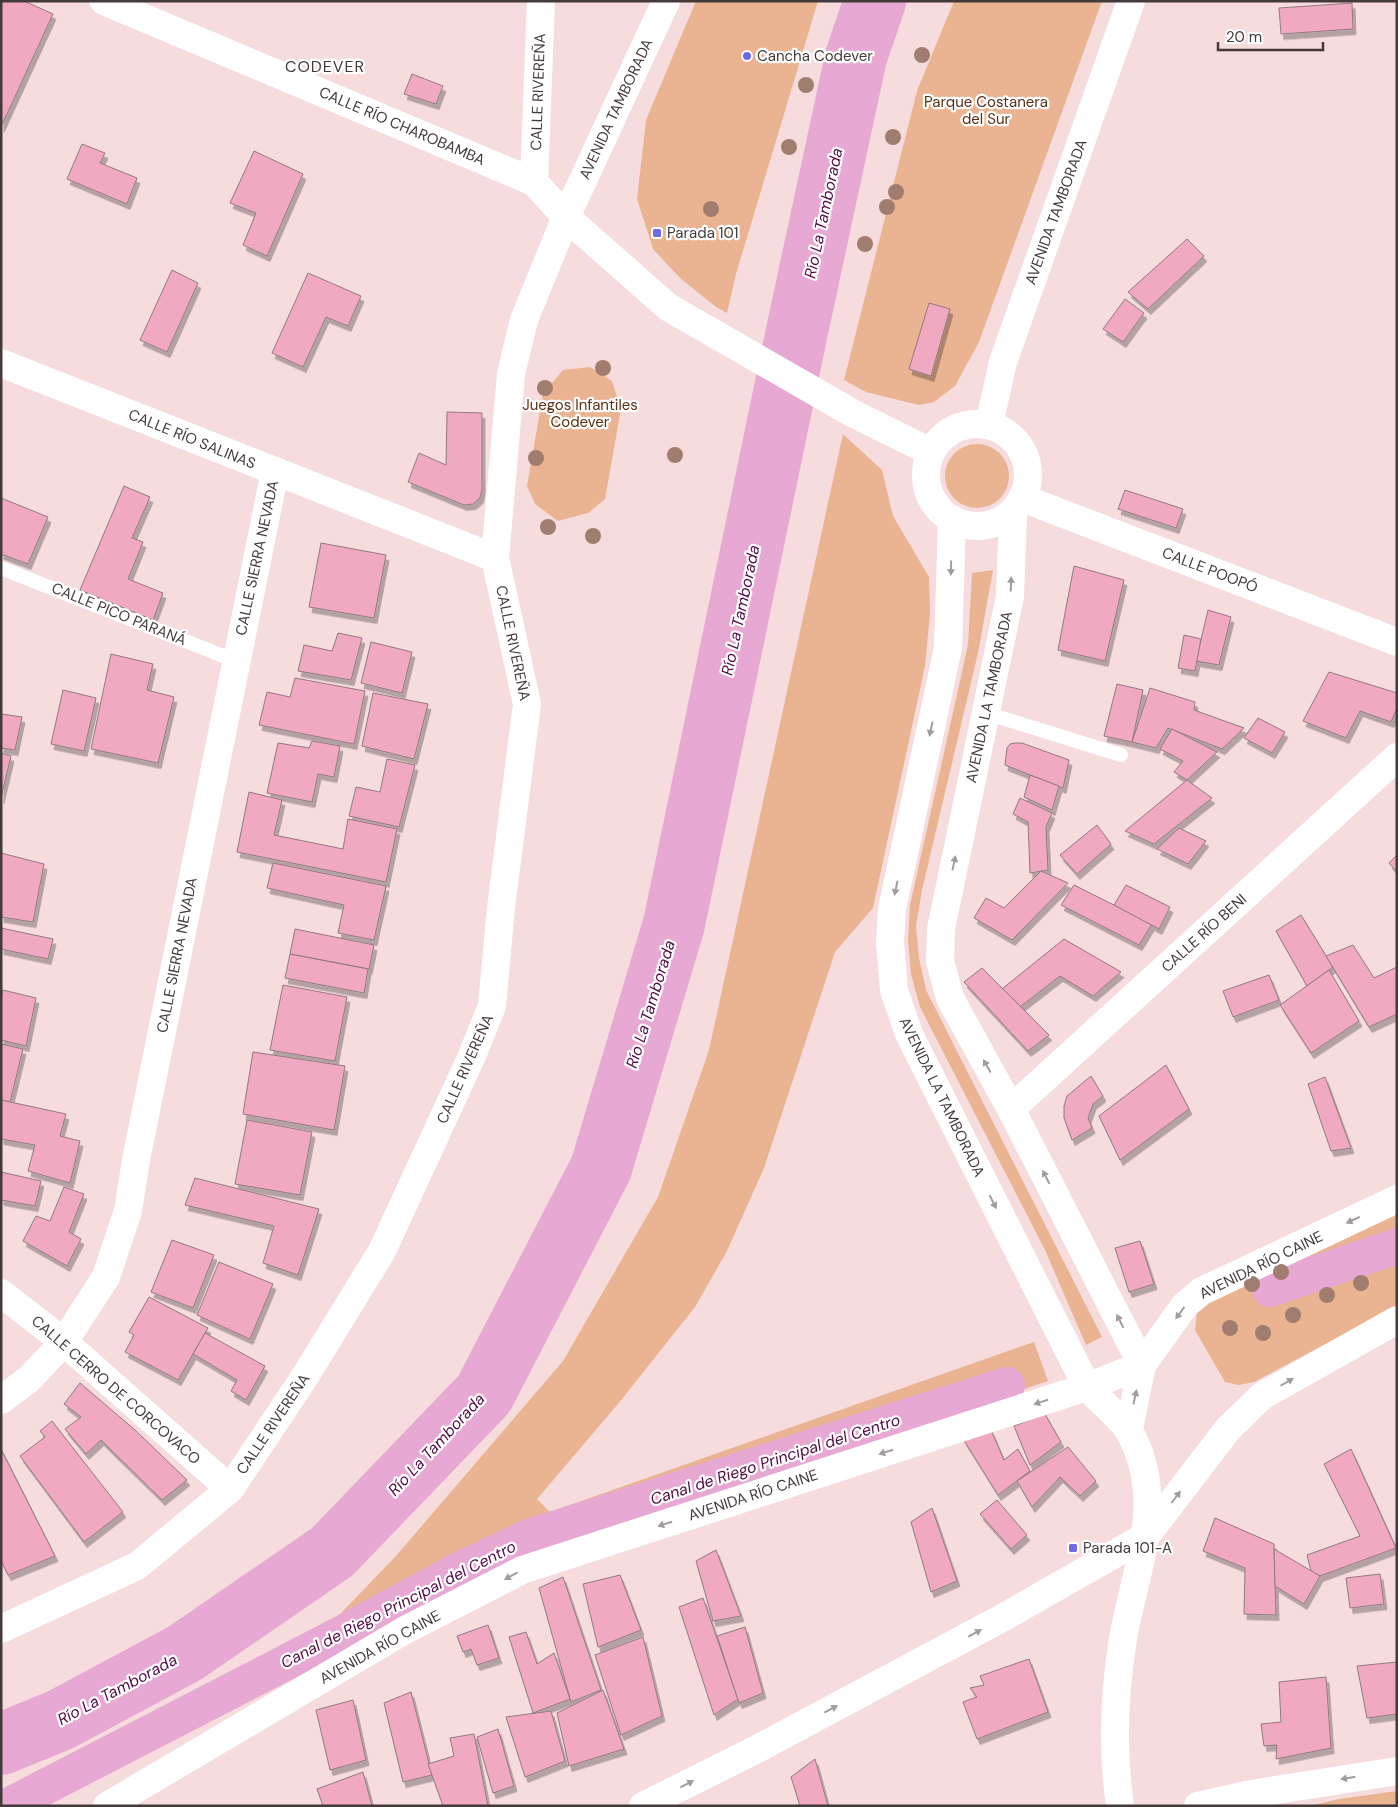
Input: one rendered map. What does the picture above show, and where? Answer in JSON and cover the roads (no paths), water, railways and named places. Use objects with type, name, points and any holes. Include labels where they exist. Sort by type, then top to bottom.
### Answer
[{"type":"street","name":"CALLE RÍO CHAROBAMBA","points":[[104,1],[534,182]]},
{"type":"street","name":"CALLE RIVEREÑA","points":[[534,182],[541,1]]},
{"type":"street","name":"AVENIDA TAMBORADA","points":[[566,217],[666,1]]},
{"type":"street","name":"AVENIDA TAMBORADA","points":[[989,425],[1003,362],[1131,1]]},
{"type":"street","points":[[534,182],[566,217],[668,307],[854,414],[931,452]]},
{"type":"street","name":"CALLE RIVEREÑA","points":[[1,1629],[137,1566],[230,1489],[304,1378],[382,1251],[471,1058],[492,1006],[501,908],[527,704],[495,558],[511,374],[524,320],[566,217]]},
{"type":"street","name":"CALLE RÍO SALINAS","points":[[1,363],[495,558]]},
{"type":"street","points":[[968,424],[989,425],[1003,430],[1015,440],[1024,453],[1028,468],[1028,484],[1018,505],[999,521],[984,526],[968,525],[952,520],[932,500],[926,470],[931,452],[938,443],[956,428],[968,424]]},
{"type":"street","name":"CALLE SIERRA NEVADA","points":[[1,1400],[29,1379],[64,1342],[106,1277],[128,1211],[138,1150],[275,471]]},
{"type":"street","name":"CALLE POOPÓ","points":[[1018,505],[1397,642]]},
{"type":"street","name":"AVENIDA LA TAMBORADA","points":[[1018,505],[1010,596],[941,929],[940,960],[950,998],[1011,1109],[1142,1365]]},
{"type":"street","name":"AVENIDA LA TAMBORADA","points":[[952,520],[948,648],[892,909],[890,943],[894,990],[909,1034],[1087,1387],[1129,1430],[1141,1460],[1148,1500],[1146,1536],[1123,1639],[1116,1710],[1115,1769],[1120,1806]]},
{"type":"street","name":"CALLE RÍO BENI","points":[[1011,1109],[1397,757]]},
{"type":"street","name":"AVENIDA RÍO CAINE","points":[[107,1806],[404,1630],[522,1570],[1087,1387],[1142,1365],[1185,1305],[1202,1291],[1397,1200]]},
{"type":"street","name":"CALLE CERRO DE CORCOVACO","points":[[1,1293],[64,1342],[230,1489]]},
{"type":"street","points":[[643,1806],[755,1750],[1004,1617],[1146,1536],[1228,1429],[1262,1396],[1397,1320]]},
{"type":"street","points":[[1129,1430],[1142,1365]]},
{"type":"street","points":[[1198,1806],[1251,1794],[1397,1771]]},
{"type":"lane","name":"CALLE PICO PARANÁ","points":[[1,568],[236,661]]},
{"type":"lane","points":[[986,713],[1121,755]]},
{"type":"waterway","name":"Río La Tamborada","points":[[1,1744],[60,1720],[185,1653],[332,1552],[484,1394],[601,1168],[674,924],[856,57],[875,1]]},
{"type":"waterway","name":"Canal de Riego Principal del Centro","points":[[1270,1289],[1397,1246]]},
{"type":"waterway","name":"Canal de Riego Principal del Centro","points":[[8,1806],[341,1634],[457,1571],[529,1537],[1007,1385]]},
{"type":"place","name":"Cancha Codever","points":[[747,56]]},
{"type":"place","name":"Parada 101","points":[[657,233]]},
{"type":"place","name":"Parada 101-A","points":[[1073,1548]]},
{"type":"district","name":"CODEVER","points":[[325,66]]},
{"type":"park label","name":"Parque Costanera del Sur","points":[[986,110]]},
{"type":"park label","name":"Juegos Infantiles Codever","points":[[580,414]]}]
